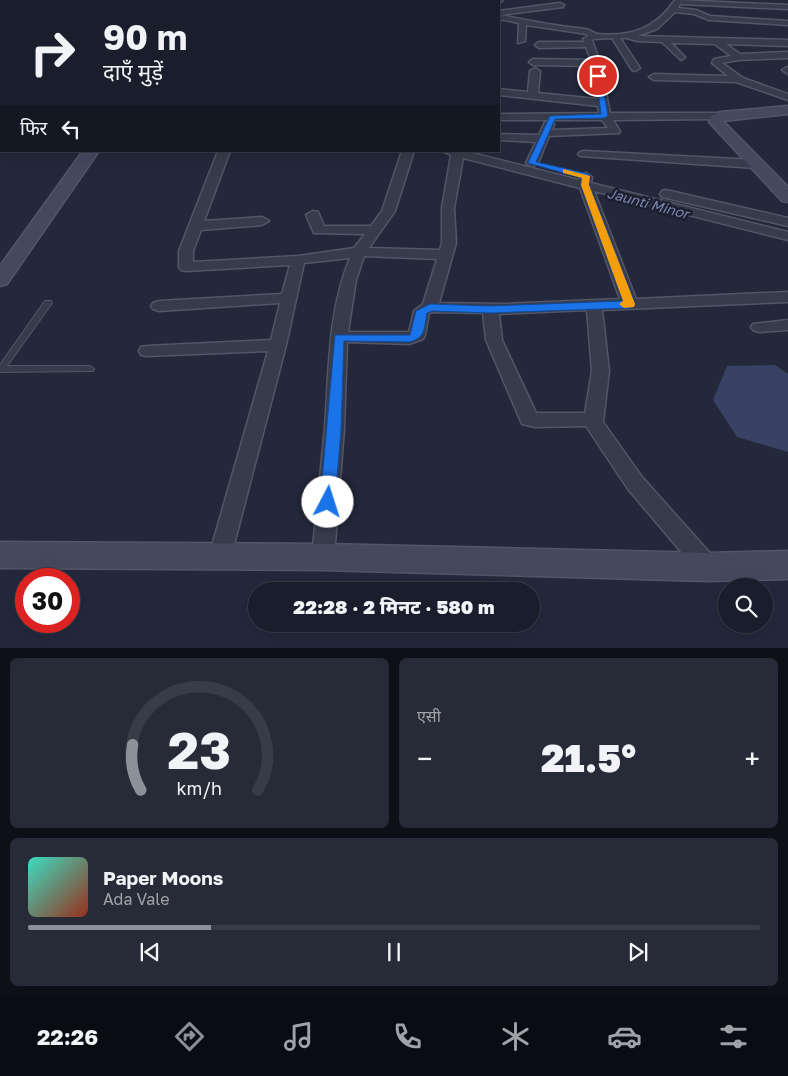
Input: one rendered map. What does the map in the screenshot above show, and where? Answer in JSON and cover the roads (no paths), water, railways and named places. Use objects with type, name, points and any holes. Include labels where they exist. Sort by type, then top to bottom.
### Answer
[{"type":"street","points":[[539,45],[592,40],[651,30],[673,10],[679,1],[788,7]]},
{"type":"street","points":[[500,3],[511,12]]},
{"type":"street","points":[[500,13],[560,5]]},
{"type":"street","points":[[673,10],[696,12],[709,18],[788,23]]},
{"type":"street","points":[[500,17],[523,24],[588,32],[592,40],[604,116],[615,132],[500,137]]},
{"type":"street","points":[[500,27],[523,24]]},
{"type":"street","points":[[521,41],[523,24]]},
{"type":"street","points":[[628,35],[637,39],[788,43]]},
{"type":"street","points":[[615,36],[635,68]]},
{"type":"street","points":[[664,40],[681,57]]},
{"type":"street","points":[[718,41],[738,57]]},
{"type":"street","points":[[738,79],[716,62],[738,57],[788,55]]},
{"type":"street","points":[[533,95],[535,88],[534,67],[596,63]]},
{"type":"street","points":[[654,77],[738,79],[785,94]]},
{"type":"street","points":[[500,92],[602,103]]},
{"type":"street","points":[[500,117],[721,116],[788,110]]},
{"type":"street","points":[[721,116],[716,119],[716,122],[788,197]]},
{"type":"street","points":[[532,163],[552,117]]},
{"type":"street","points":[[0,280],[90,152]]},
{"type":"street","points":[[224,152],[186,251],[186,267],[298,260],[359,252],[446,255]]},
{"type":"street","points":[[323,557],[334,430],[339,337],[348,280],[359,252],[388,211],[408,152]]},
{"type":"street","points":[[430,308],[449,243],[448,208],[455,152],[788,222]]},
{"type":"street","points":[[485,152],[532,163],[586,180],[788,236]]},
{"type":"street","points":[[584,154],[755,164]]},
{"type":"street","points":[[586,180],[630,304]]},
{"type":"street","points":[[313,215],[319,230],[376,230]]},
{"type":"street","points":[[196,226],[262,221]]},
{"type":"street","points":[[220,556],[278,345],[298,260]]},
{"type":"street","points":[[339,337],[409,339],[417,335],[422,311],[430,308],[490,309],[594,306],[788,297]]},
{"type":"street","points":[[159,306],[289,298]]},
{"type":"street","points":[[594,306],[600,354],[600,382],[593,419],[600,434],[635,483],[708,567]]},
{"type":"street","points":[[490,309],[494,340],[529,419],[593,419]]},
{"type":"street","points":[[759,327],[788,325]]},
{"type":"street","points":[[147,352],[278,345]]},
{"type":"street","points":[[0,556],[323,557],[708,567],[788,565]]},
{"type":"lane","points":[[1,369],[48,303]]},
{"type":"lane","points":[[1,369],[90,369]]},
{"type":"water","points":[[775,365],[788,374],[788,452],[737,437],[713,400],[727,366]]},
{"type":"water label","name":"Jaunti Minor","points":[[648,203]]}]
